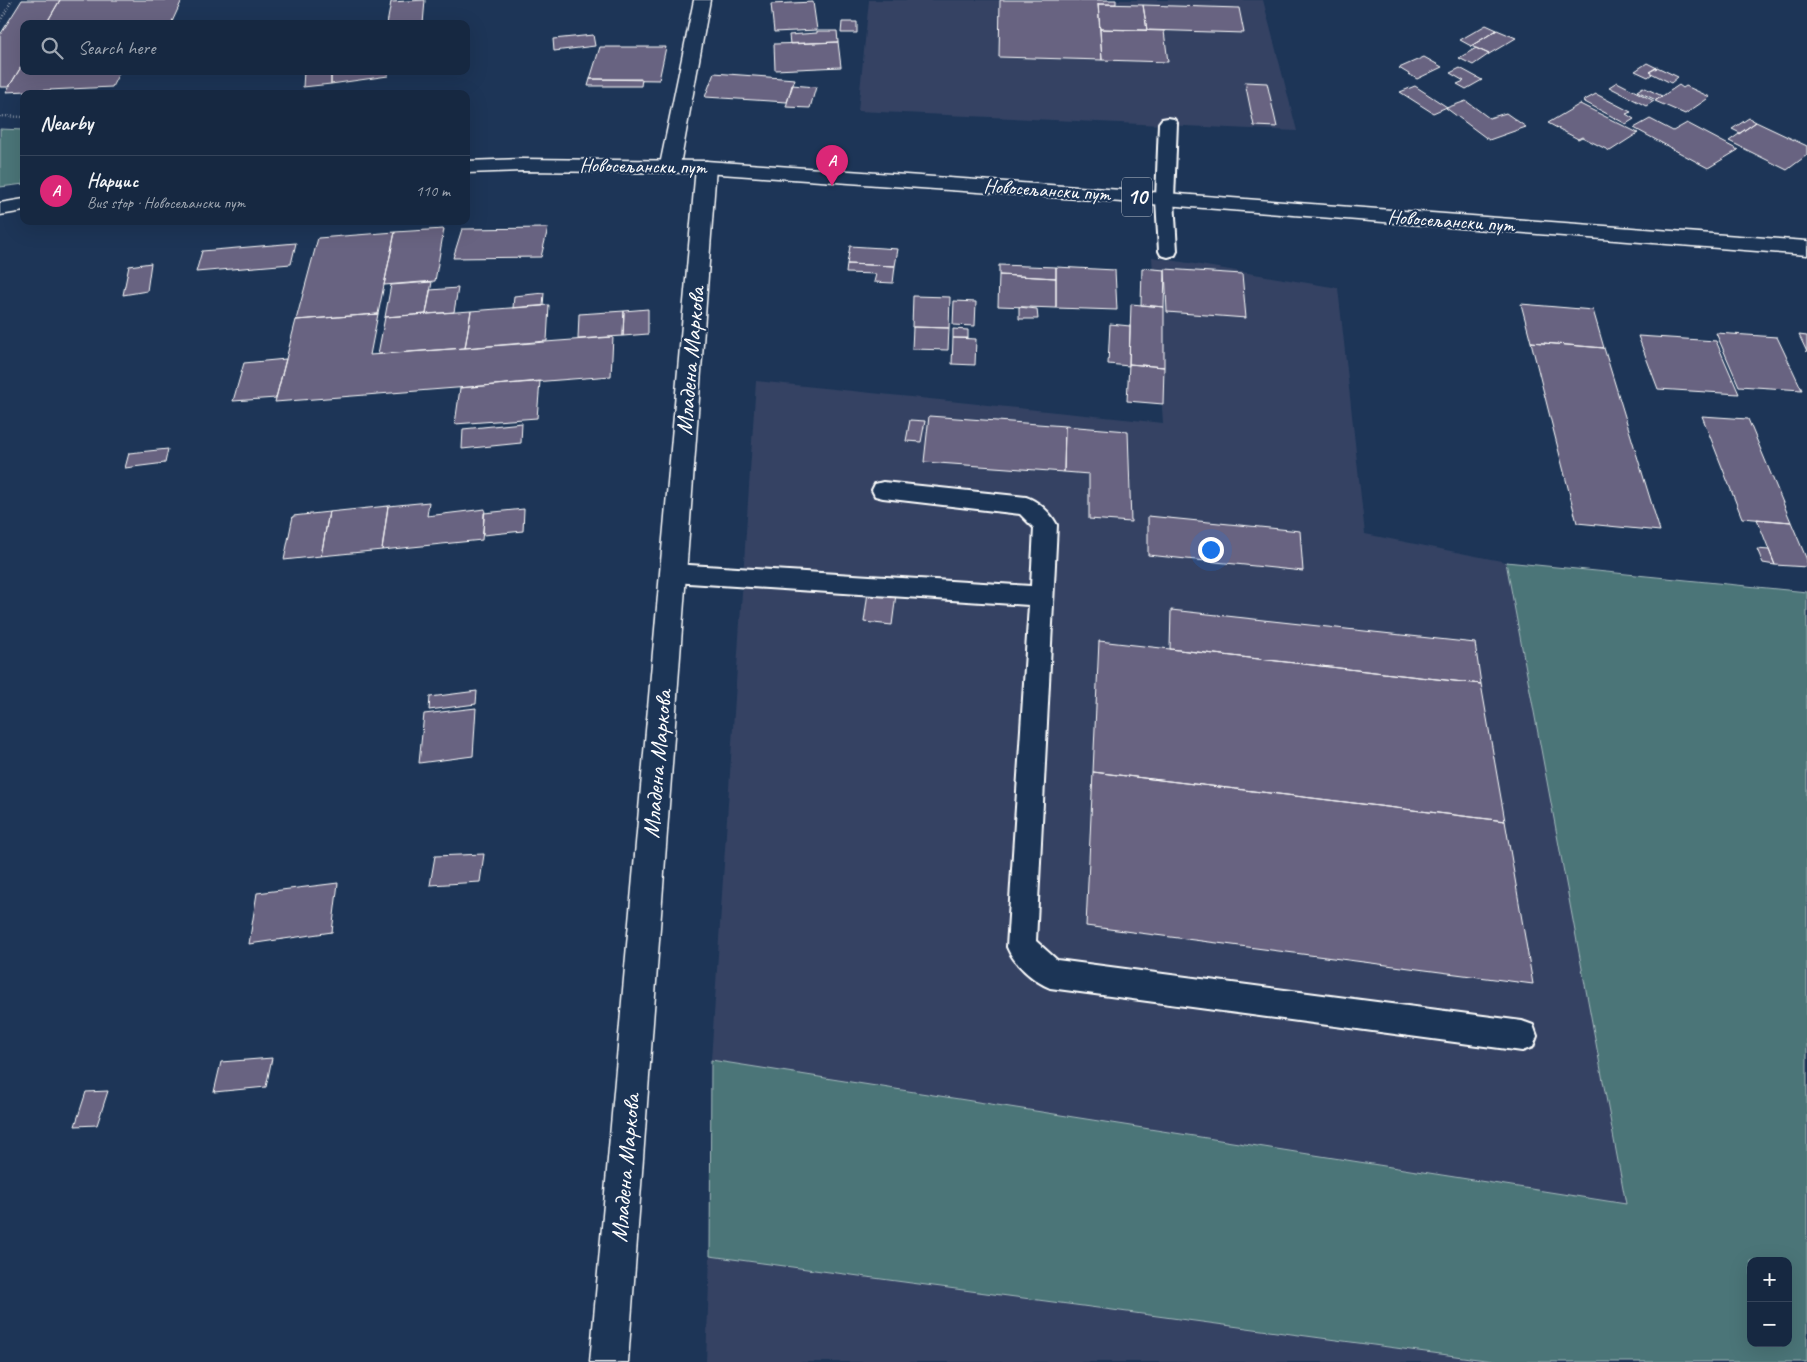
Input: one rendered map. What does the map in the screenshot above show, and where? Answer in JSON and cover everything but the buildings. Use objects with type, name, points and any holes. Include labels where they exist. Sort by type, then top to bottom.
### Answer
[{"type":"street","points":[[670,165],[702,0]]},
{"type":"street","name":"Новосељански пут","points":[[470,167],[670,165],[706,167],[1165,199],[1807,248]]},
{"type":"street","name":"Младена Маркова","points":[[609,1362],[706,167]]},
{"type":"street","points":[[0,208],[20,206]]},
{"type":"lane","points":[[1168,123],[1165,199],[1168,251]]},
{"type":"lane","points":[[883,490],[1026,506],[1046,525],[1040,596],[1021,948],[1050,974],[1522,1036]]},
{"type":"lane","points":[[673,573],[1040,596]]},
{"type":"path","points":[[0,21],[12,0]]},
{"type":"path","points":[[0,116],[20,118]]},
{"type":"shaded area","points":[[869,0],[1263,0],[1297,131],[858,111]]},
{"type":"shaded area","points":[[1152,257],[1338,288],[1365,534],[1506,562],[1626,1204],[711,1060],[756,381],[1163,423]]},
{"type":"shaded area","points":[[710,1256],[1500,1362],[706,1362]]},
{"type":"green space","points":[[0,129],[20,130],[20,184],[0,187]]},
{"type":"green space","points":[[1506,562],[1807,592],[1807,1362],[1500,1362],[710,1256],[711,1060],[1626,1204]]},
{"type":"place","name":"Нарцис","points":[[832,186]]}]
